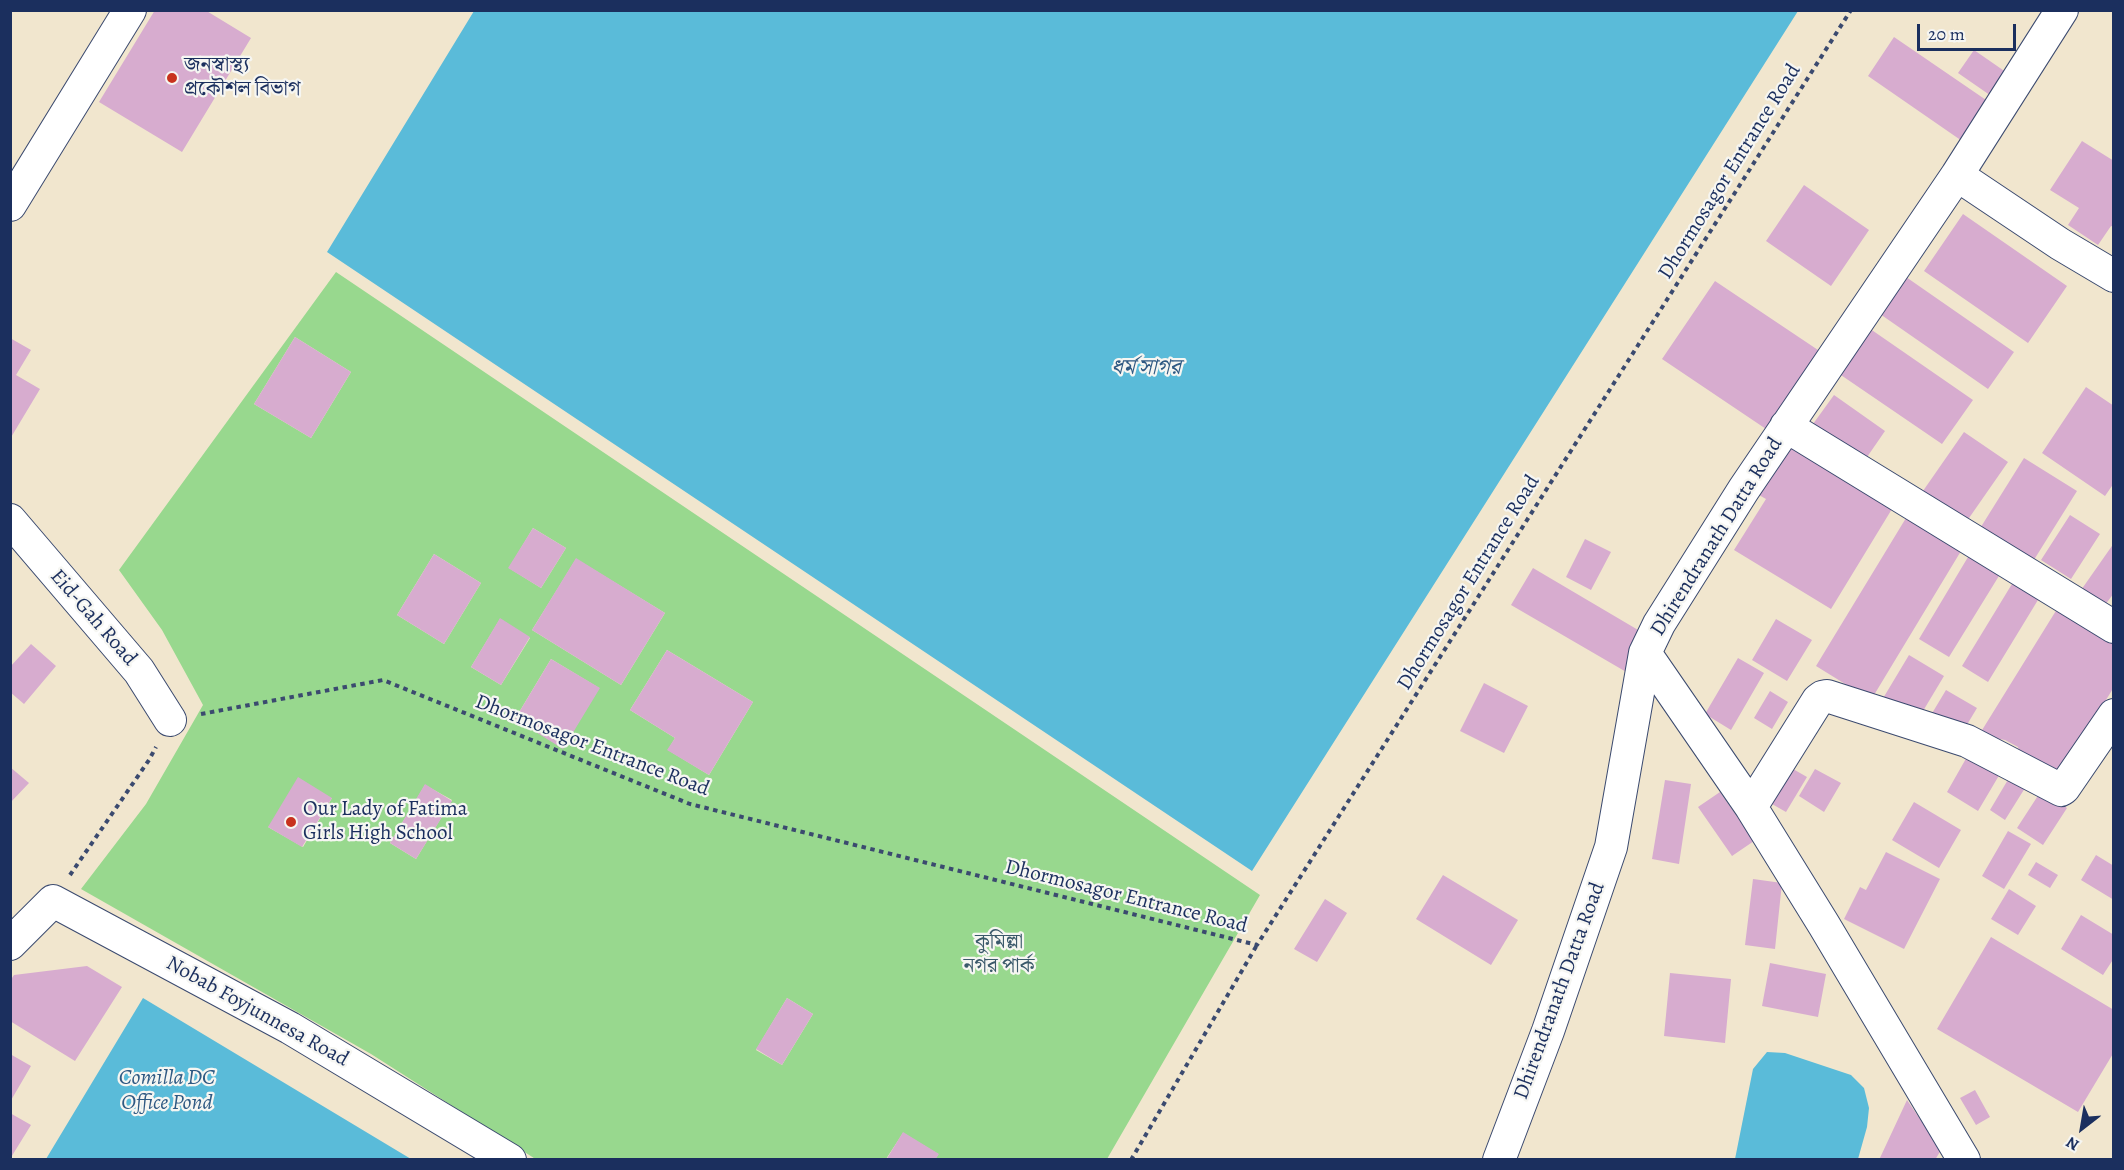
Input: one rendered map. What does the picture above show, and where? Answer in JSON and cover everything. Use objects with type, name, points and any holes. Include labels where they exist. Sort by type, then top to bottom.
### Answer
[{"type":"street","points":[[10,205],[130,10]]},
{"type":"street","name":"Dhirendranath Datta Road","points":[[1500,1160],[1548,1031],[1611,847],[1645,653],[1659,624],[1743,489],[1957,174],[2062,10]]},
{"type":"street","points":[[1957,174],[2060,244],[2114,276]]},
{"type":"street","points":[[1786,426],[2114,627]]},
{"type":"street","name":"Eid-Gah Road","points":[[10,520],[140,671],[170,720]]},
{"type":"street","points":[[1645,653],[1750,807],[1824,925],[1964,1160]]},
{"type":"street","points":[[1750,807],[1822,697],[1837,699],[1968,741],[2061,790],[2114,715]]},
{"type":"street","points":[[10,944],[53,901]]},
{"type":"street","name":"Nobab Foyjunnesa Road","points":[[53,901],[290,1028],[510,1160]]},
{"type":"path","name":"Dhormosagor Entrance Road","points":[[170,720],[383,680],[690,804],[1257,945],[1851,10]]},
{"type":"path","points":[[53,901],[149,760],[170,720]]},
{"type":"path","points":[[1131,1160],[1257,945]]},
{"type":"green space","name":"কুমিল্লা নগর পার্ক","points":[[336,272],[1260,895],[1107,1159],[935,1159],[938,1154],[903,1133],[886,1159],[537,1160],[371,1054],[81,889],[146,804],[203,705],[162,630],[119,570]],"holes":[[[295,337],[351,372],[311,438],[254,404]],[[533,528],[566,548],[541,588],[509,568]],[[434,554],[481,583],[444,644],[397,615]],[[576,559],[665,613],[621,685],[532,630]],[[500,619],[530,638],[501,685],[471,667]],[[667,650],[753,702],[709,775],[668,750],[675,738],[630,710]],[[551,659],[599,688],[563,748],[515,719]],[[425,785],[452,800],[416,859],[390,843]],[[332,798],[303,847],[268,827]],[[787,998],[813,1014],[782,1065],[756,1050]]]},
{"type":"water","name":"ধর্ম সাগর","points":[[474,11],[1798,11],[1252,871],[327,252]]},
{"type":"water","name":"Comilla DC Office Pond","points":[[143,998],[411,1159],[46,1159]]},
{"type":"water","points":[[1767,1052],[1785,1053],[1851,1075],[1864,1088],[1869,1108],[1867,1127],[1858,1159],[1735,1159],[1753,1069]]},
{"type":"building","name":"জনস্বাস্থ্য প্রকৌশল বিভাগ","points":[[155,10],[205,10],[251,38],[182,152],[99,102]]},
{"type":"building","points":[[1894,37],[1989,102],[1962,141],[1868,76]]},
{"type":"building","points":[[1974,50],[2013,77],[1997,100],[1958,73]]},
{"type":"building","points":[[2082,141],[2114,161],[2114,227],[2111,226],[2098,245],[2068,225],[2079,208],[2050,190]]},
{"type":"building","points":[[1804,185],[1869,230],[1831,286],[1766,241]]},
{"type":"building","points":[[1963,214],[2067,286],[2028,343],[1924,271]]},
{"type":"building","points":[[1906,277],[2014,352],[1988,389],[1880,314]]},
{"type":"building","points":[[1715,281],[1821,352],[1769,431],[1662,359]]},
{"type":"building","points":[[1866,326],[1973,400],[1942,444],[1835,371]]},
{"type":"building","points":[[295,337],[351,372],[311,438],[254,404]]},
{"type":"building","points":[[10,338],[31,350],[16,375],[40,389],[10,439]]},
{"type":"building","points":[[2086,387],[2114,406],[2114,483],[2105,496],[2042,453]]},
{"type":"building","points":[[1834,395],[1885,431],[1865,460],[1813,424]]},
{"type":"building","points":[[1964,432],[2008,462],[1960,531],[1916,501]]},
{"type":"building","points":[[1783,436],[1895,504],[1831,609],[1734,550],[1766,499],[1750,490]]},
{"type":"building","points":[[2024,458],[2077,491],[2032,563],[1979,530]]},
{"type":"building","points":[[2070,515],[2100,534],[2071,579],[2041,560]]},
{"type":"building","points":[[1906,518],[1961,551],[1871,700],[1816,666]]},
{"type":"building","points":[[533,528],[566,548],[541,588],[508,568]]},
{"type":"building","points":[[1585,539],[1611,552],[1591,590],[1566,577]]},
{"type":"building","points":[[2114,543],[2114,593],[2102,609],[2079,593]]},
{"type":"building","points":[[1971,552],[2002,571],[1949,657],[1919,639]]},
{"type":"building","points":[[434,554],[481,583],[444,644],[397,615]]},
{"type":"building","points":[[576,558],[665,613],[621,685],[532,630]]},
{"type":"building","points":[[1533,568],[1650,637],[1628,673],[1511,605]]},
{"type":"building","points":[[2015,579],[2041,595],[1988,682],[1962,666]]},
{"type":"building","points":[[2062,601],[2114,633],[2114,687],[2055,782],[2022,762],[2018,747],[2005,740],[1979,735]]},
{"type":"building","points":[[500,618],[530,637],[501,685],[471,667]]},
{"type":"building","points":[[1776,619],[1812,640],[1787,681],[1752,660]]},
{"type":"building","points":[[31,644],[56,666],[24,704],[10,692],[10,667]]},
{"type":"building","points":[[667,650],[753,702],[709,775],[667,750],[675,738],[630,710]]},
{"type":"building","points":[[1909,655],[1944,676],[1917,721],[1882,700]]},
{"type":"building","points":[[1738,658],[1764,673],[1731,730],[1705,714]]},
{"type":"building","points":[[551,659],[600,688],[563,749],[515,719]]},
{"type":"building","points":[[1484,683],[1528,706],[1504,753],[1460,731]]},
{"type":"building","points":[[1946,690],[1977,708],[1962,733],[1931,715]]},
{"type":"building","points":[[1770,691],[1788,702],[1772,729],[1754,718]]},
{"type":"building","points":[[1972,748],[2004,767],[1978,811],[1947,792]]},
{"type":"building","points":[[1786,765],[1807,777],[1786,812],[1765,800]]},
{"type":"building","points":[[10,767],[29,783],[10,803]]},
{"type":"building","points":[[1815,769],[1841,783],[1824,812],[1799,796]]},
{"type":"building","points":[[298,777],[332,798],[302,847],[268,827]]},
{"type":"building","points":[[2009,778],[2025,788],[2005,820],[1990,810]]},
{"type":"building","points":[[1665,780],[1691,784],[1679,864],[1652,859]]},
{"type":"building","points":[[425,784],[452,801],[416,859],[390,843]]},
{"type":"building","points":[[2041,791],[2067,808],[2043,845],[2017,828]]},
{"type":"building","points":[[1720,792],[1754,841],[1732,856],[1698,807]]},
{"type":"building","points":[[1914,802],[1961,830],[1939,868],[1892,840]]},
{"type":"building","points":[[2008,831],[2031,844],[2004,889],[1982,876]]},
{"type":"building","points":[[1886,852],[1940,879],[1904,949],[1844,919],[1860,887],[1866,890]]},
{"type":"building","points":[[2096,855],[2114,866],[2114,900],[2081,880]]},
{"type":"building","points":[[2036,862],[2058,875],[2050,888],[2028,875]]},
{"type":"building","points":[[1443,875],[1518,920],[1491,965],[1416,919]]},
{"type":"building","points":[[1753,879],[1782,883],[1775,949],[1745,945]]},
{"type":"building","points":[[2009,889],[2036,906],[2018,935],[1991,919]]},
{"type":"building","points":[[1325,899],[1347,913],[1317,962],[1294,949]]},
{"type":"building","points":[[2081,915],[2114,935],[2114,958],[2103,975],[2061,949]]},
{"type":"building","points":[[1991,937],[2114,1010],[2114,1052],[2078,1112],[1937,1029]]},
{"type":"building","points":[[1770,963],[1826,974],[1818,1017],[1762,1006]]},
{"type":"building","points":[[87,966],[122,987],[75,1061],[10,1021],[10,981],[14,975]]},
{"type":"building","points":[[1670,973],[1731,979],[1725,1043],[1664,1036]]},
{"type":"building","points":[[787,998],[813,1014],[782,1065],[756,1049]]},
{"type":"building","points":[[10,1054],[31,1066],[10,1102]]},
{"type":"building","points":[[1975,1090],[1990,1117],[1976,1125],[1960,1098]]},
{"type":"building","points":[[1907,1100],[1941,1150],[1935,1160],[1879,1160]]},
{"type":"building","points":[[10,1113],[31,1125],[10,1159]]},
{"type":"building","points":[[903,1132],[939,1154],[935,1160],[886,1160]]},
{"type":"place","name":"জনস্বাস্থ্য প্রকৌশল বিভাগ","points":[[172,78]]},
{"type":"place","name":"Our Lady of Fatima Girls High School","points":[[291,822]]}]
